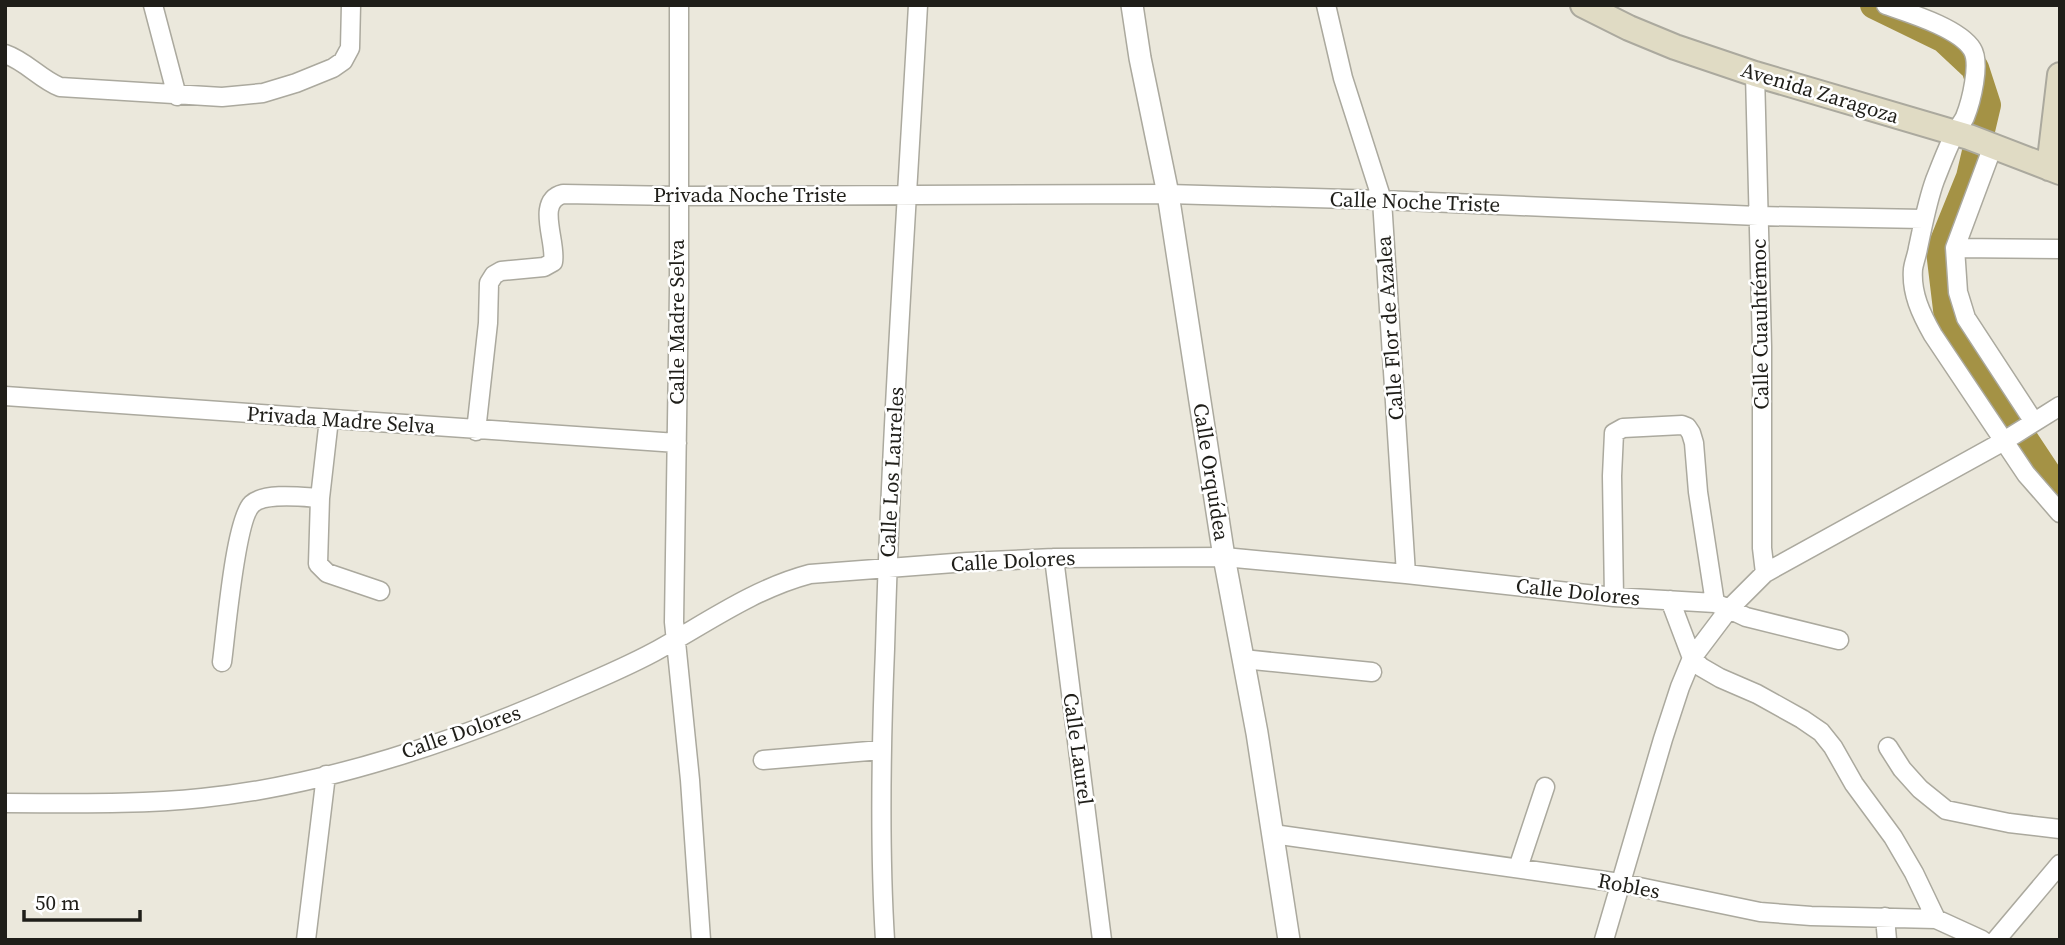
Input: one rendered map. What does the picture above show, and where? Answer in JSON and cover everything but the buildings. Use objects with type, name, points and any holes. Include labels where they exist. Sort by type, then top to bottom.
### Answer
[{"type":"main road","name":"Avenida Zaragoza","points":[[1583,5],[1675,47],[1755,74],[1975,140],[2055,157]]},
{"type":"main road","points":[[2055,157],[2060,75]]},
{"type":"street","points":[[153,5],[177,96]]},
{"type":"street","points":[[5,54],[14,57],[60,88],[177,96],[222,97],[264,93],[296,83],[333,68],[343,61],[350,48],[351,5]]},
{"type":"street","name":"Calle Madre Selva","points":[[677,638],[673,588],[679,290],[679,5]]},
{"type":"street","name":"Calle Los Laureles","points":[[885,940],[881,889],[881,750],[886,569],[918,5]]},
{"type":"street","name":"Calle Orquídea","points":[[1132,5],[1142,71],[1168,194],[1224,557],[1257,733],[1289,940]]},
{"type":"street","name":"Calle Flor de Azalea","points":[[1326,5],[1346,88],[1382,200],[1406,574]]},
{"type":"street","points":[[1886,5],[1925,18],[1959,37],[1971,48],[1976,59],[1972,92],[1965,117],[1975,140],[1955,248],[1958,292],[1966,318],[2019,431],[2026,474],[2060,513]]},
{"type":"street","name":"Calle Cuauhtémoc","points":[[1755,74],[1762,347],[1762,535],[1765,573]]},
{"type":"street","points":[[1975,140],[1935,180],[1923,219],[1913,269],[1915,292],[1919,311],[1933,335],[2019,431]]},
{"type":"street","name":"Calle Noche Triste","points":[[907,195],[1168,194],[1758,216],[1923,219]]},
{"type":"street","name":"Privada Noche Triste","points":[[476,431],[488,323],[489,283],[494,275],[501,271],[544,267],[553,262],[555,252],[549,208],[551,200],[556,196],[907,195]]},
{"type":"street","points":[[1955,248],[2060,249]]},
{"type":"street","name":"Privada Madre Selva","points":[[5,396],[677,443]]},
{"type":"street","points":[[1604,940],[1662,739],[1680,687],[1692,658],[1722,606],[1765,573],[2060,406]]},
{"type":"street","points":[[329,419],[320,498],[318,564],[327,573],[380,591]]},
{"type":"street","points":[[1614,597],[1614,433],[1623,428],[1682,425],[1691,433],[1696,457],[1698,492],[1722,606]]},
{"type":"street","points":[[222,662],[238,538],[246,512],[253,503],[265,498],[320,498]]},
{"type":"street","name":"Calle Dolores","points":[[5,803],[157,802],[192,799],[275,787],[414,750],[505,719],[622,667],[655,652],[765,589],[810,574],[1054,558],[1224,557],[1722,606],[1746,617],[1839,640]]},
{"type":"street","name":"Calle Laurel","points":[[1054,558],[1102,940]]},
{"type":"street","points":[[1670,600],[1692,658],[1701,667],[1802,719],[1821,733],[1833,747],[1854,783],[1893,837],[1936,919]]},
{"type":"street","points":[[677,638],[701,940]]},
{"type":"street","points":[[1243,659],[1372,672]]},
{"type":"street","points":[[1888,747],[1902,769],[1920,789],[1946,810],[2009,823],[2060,829]]},
{"type":"street","points":[[764,760],[881,750]]},
{"type":"street","points":[[306,940],[326,775]]},
{"type":"street","points":[[1518,868],[1545,787]]},
{"type":"street","name":"Robles","points":[[1273,834],[1620,883],[1760,912],[1936,919],[1982,940]]},
{"type":"street","points":[[1996,940],[2060,864]]},
{"type":"street","points":[[1885,917],[1887,940]]},
{"type":"waterway","points":[[1874,5],[1944,39],[1975,68],[1987,105],[1970,177],[1940,251],[1949,326],[2060,493]]}]
